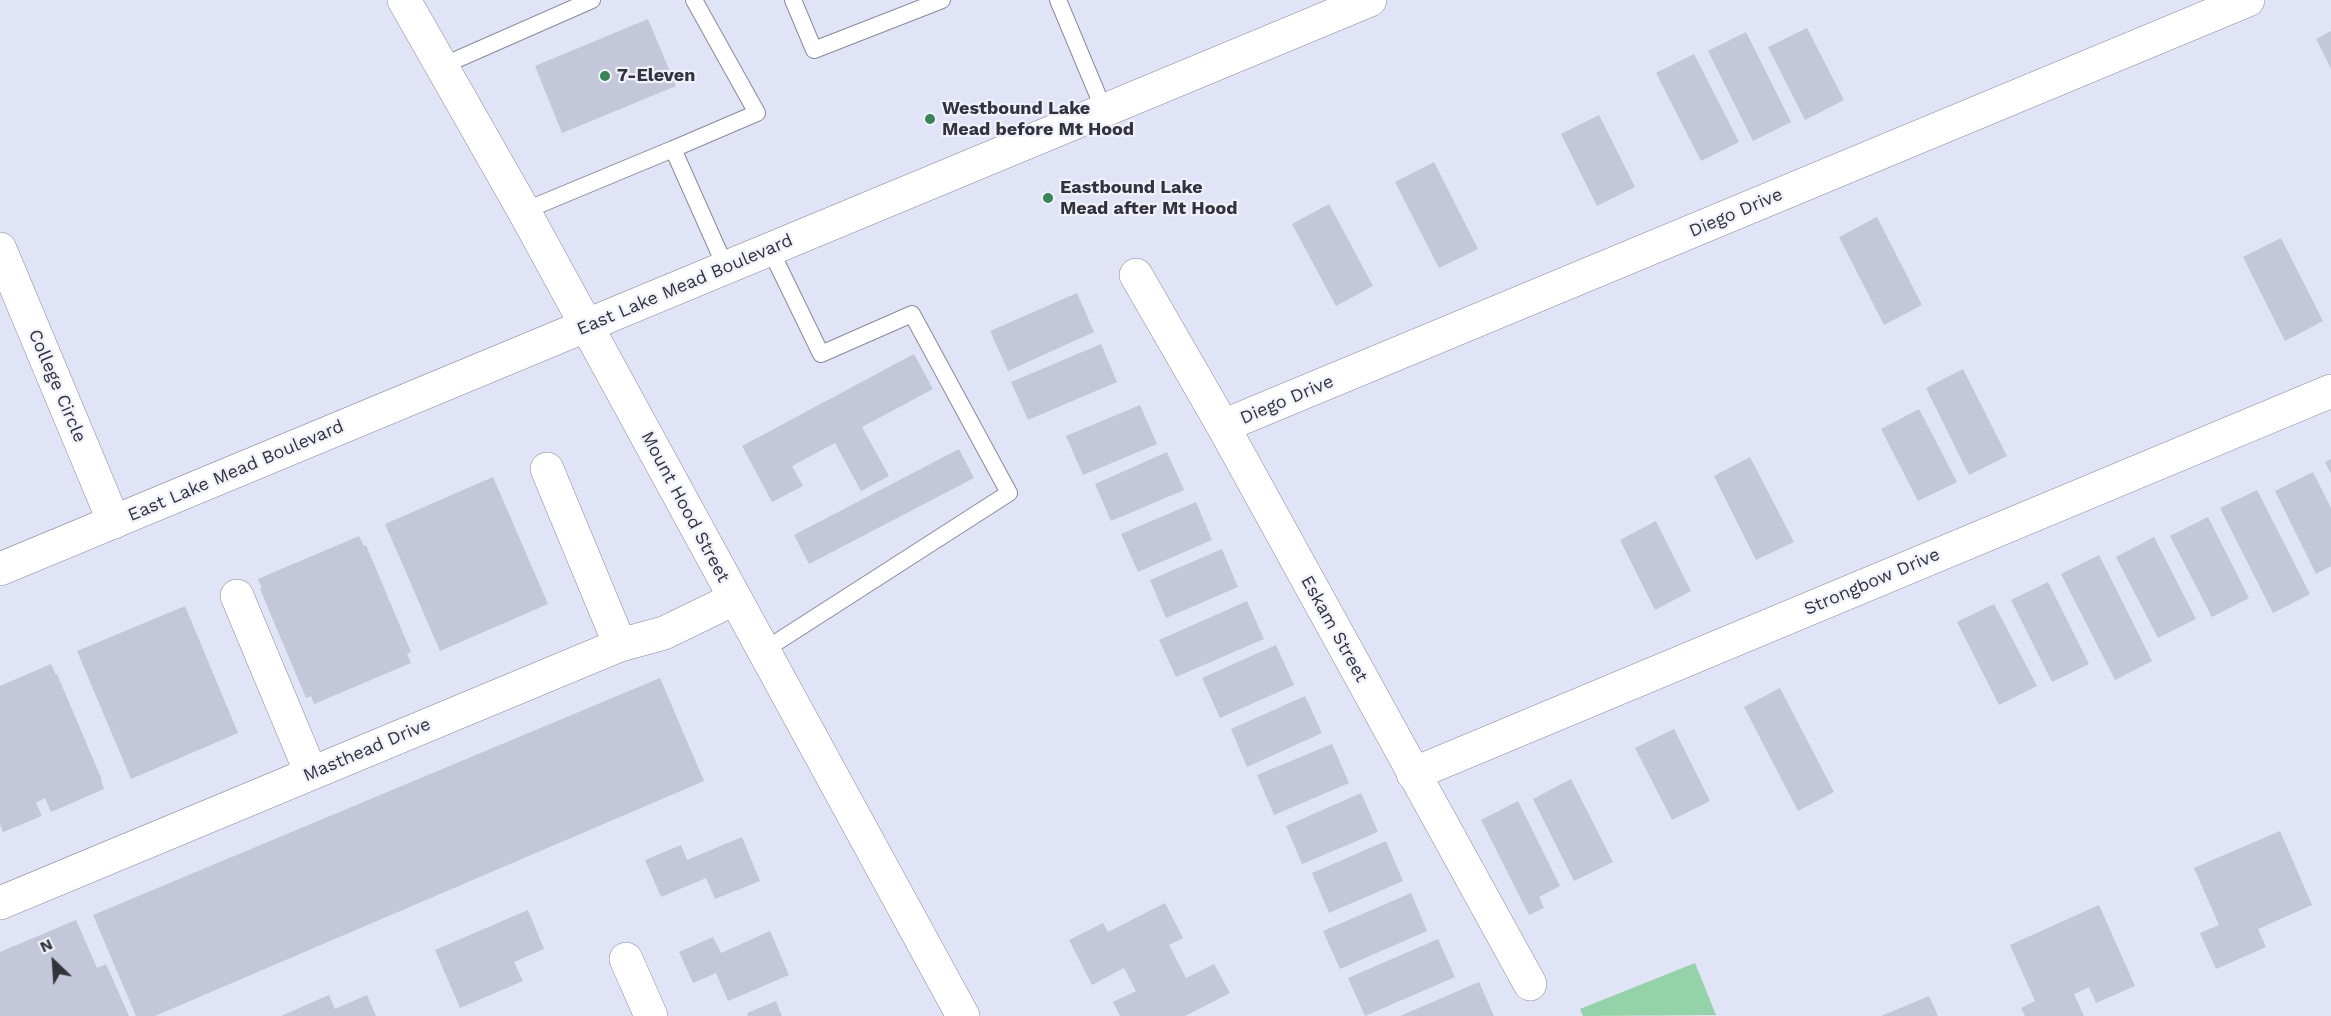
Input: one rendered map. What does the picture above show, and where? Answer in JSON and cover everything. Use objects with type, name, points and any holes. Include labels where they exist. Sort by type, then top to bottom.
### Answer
[{"type":"street","name":"Mount Hood Street","points":[[404,0],[524,211],[963,1016]]},
{"type":"street","name":"East Lake Mead Boulevard","points":[[0,569],[1370,0]]},
{"type":"street","name":"Diego Drive","points":[[1223,426],[2248,0]]},
{"type":"street","name":"College Circle","points":[[0,249],[114,522]]},
{"type":"street","name":"Eskam Street","points":[[1136,275],[1223,426],[1530,984]]},
{"type":"street","name":"Strongbow Drive","points":[[1413,774],[2331,391]]},
{"type":"street","points":[[547,468],[620,645]]},
{"type":"street","points":[[237,596],[311,773]]},
{"type":"street","name":"Masthead Drive","points":[[1,900],[620,645],[664,633],[734,599]]},
{"type":"street","points":[[626,958],[651,1016]]},
{"type":"lane","points":[[442,66],[592,0]]},
{"type":"lane","points":[[524,211],[757,113],[694,0]]},
{"type":"lane","points":[[793,0],[814,50],[942,0]]},
{"type":"lane","points":[[1058,0],[1104,111]]},
{"type":"lane","points":[[673,149],[726,268]]},
{"type":"lane","points":[[763,651],[1009,493],[912,314],[821,354],[770,249]]},
{"type":"green space","points":[[1695,963],[1716,1015],[1583,1016],[1580,1009]]},
{"type":"building","name":"7-Eleven","points":[[648,19],[676,86],[562,133],[535,66]]},
{"type":"building","points":[[1807,28],[1844,100],[1805,120],[1768,47]]},
{"type":"building","points":[[2331,31],[2331,69],[2316,39]]},
{"type":"building","points":[[1746,32],[1791,122],[1753,141],[1708,51]]},
{"type":"building","points":[[1694,54],[1739,142],[1701,161],[1656,73]]},
{"type":"building","points":[[1599,115],[1635,187],[1597,206],[1561,134]]},
{"type":"building","points":[[1434,162],[1478,249],[1439,268],[1395,182]]},
{"type":"building","points":[[1329,204],[1373,286],[1336,306],[1292,224]]},
{"type":"building","points":[[1877,217],[1922,305],[1884,325],[1839,237]]},
{"type":"building","points":[[2281,238],[2323,321],[2285,341],[2243,257]]},
{"type":"building","points":[[1077,293],[1094,332],[1008,371],[990,331]]},
{"type":"building","points":[[1101,344],[1117,382],[1028,420],[1011,382]]},
{"type":"building","points":[[914,354],[933,389],[862,427],[889,476],[861,491],[835,443],[792,466],[803,486],[772,502],[742,446]]},
{"type":"building","points":[[1963,369],[2007,456],[1969,475],[1926,388]]},
{"type":"building","points":[[1140,405],[1157,444],[1083,475],[1066,436]]},
{"type":"building","points":[[1919,409],[1957,482],[1918,501],[1881,429]]},
{"type":"building","points":[[959,449],[974,478],[809,564],[794,535]]},
{"type":"building","points":[[1167,452],[1184,490],[1111,521],[1095,484]]},
{"type":"building","points":[[1750,457],[1794,542],[1756,560],[1714,476]]},
{"type":"building","points":[[2331,459],[2331,474],[2325,462]]},
{"type":"building","points":[[2313,472],[2331,508],[2331,566],[2316,574],[2275,491]]},
{"type":"building","points":[[493,477],[548,604],[440,651],[385,524]]},
{"type":"building","points":[[2257,490],[2310,594],[2273,613],[2220,508]]},
{"type":"building","points":[[1196,502],[1212,540],[1138,572],[1121,534]]},
{"type":"building","points":[[2208,517],[2249,598],[2212,617],[2170,536]]},
{"type":"building","points":[[1656,521],[1691,591],[1655,610],[1620,540]]},
{"type":"building","points":[[359,536],[364,546],[366,545],[411,652],[407,654],[411,663],[314,704],[311,696],[306,698],[260,589],[262,588],[258,579]]},
{"type":"building","points":[[2154,537],[2196,619],[2158,638],[2116,557]]},
{"type":"building","points":[[1222,549],[1238,587],[1166,618],[1150,580]]},
{"type":"building","points":[[2099,555],[2152,661],[2115,680],[2061,574]]},
{"type":"building","points":[[2048,582],[2089,664],[2052,682],[2011,600]]},
{"type":"building","points":[[1247,601],[1264,639],[1176,677],[1159,640]]},
{"type":"building","points":[[1994,604],[2037,686],[1999,705],[1957,622]]},
{"type":"building","points":[[185,606],[238,733],[131,779],[77,651]]},
{"type":"building","points":[[1276,645],[1294,685],[1220,718],[1202,678]]},
{"type":"building","points":[[51,664],[104,789],[51,812],[45,798],[36,803],[42,816],[3,832],[0,824],[0,686]]},
{"type":"building","points":[[660,678],[704,781],[155,1016],[136,1016],[93,915]]},
{"type":"building","points":[[1780,688],[1834,792],[1798,811],[1744,707]]},
{"type":"building","points":[[1305,696],[1322,733],[1247,767],[1231,729]]},
{"type":"building","points":[[1674,729],[1710,801],[1672,820],[1635,748]]},
{"type":"building","points":[[1332,744],[1349,783],[1274,815],[1257,775]]},
{"type":"building","points":[[1571,779],[1613,862],[1574,881],[1533,799]]},
{"type":"building","points":[[1361,793],[1378,832],[1302,864],[1286,826]]},
{"type":"building","points":[[1518,801],[1560,886],[1539,897],[1544,908],[1529,915],[1481,820]]},
{"type":"building","points":[[2280,831],[2312,905],[2258,929],[2266,947],[2216,969],[2200,933],[2219,925],[2194,868]]},
{"type":"building","points":[[742,837],[760,881],[715,899],[706,878],[661,897],[645,860],[681,845],[687,860]]},
{"type":"building","points":[[1386,841],[1403,881],[1329,913],[1312,873]]},
{"type":"building","points":[[1411,893],[1427,931],[1340,969],[1323,931]]},
{"type":"building","points":[[1165,903],[1183,938],[1169,945],[1186,978],[1214,964],[1230,993],[1185,1016],[1120,1016],[1113,1002],[1136,991],[1124,968],[1092,985],[1069,940],[1103,923],[1108,932]]},
{"type":"building","points":[[2099,905],[2135,986],[2096,1003],[2089,987],[2074,994],[2084,1016],[2025,1016],[2021,1008],[2035,1001],[2010,945]]},
{"type":"building","points":[[528,910],[544,949],[514,962],[523,981],[460,1008],[435,950]]},
{"type":"building","points":[[76,920],[97,968],[106,964],[129,1016],[0,1016],[0,952]]},
{"type":"building","points":[[770,931],[789,975],[728,1001],[716,973],[693,983],[679,952],[713,937],[721,953]]},
{"type":"building","points":[[1438,939],[1455,977],[1365,1016],[1348,978]]},
{"type":"building","points":[[1479,982],[1494,1016],[1400,1016]]},
{"type":"building","points":[[329,995],[335,1009],[367,995],[376,1016],[281,1016]]},
{"type":"building","points":[[1929,996],[1938,1016],[1881,1016]]},
{"type":"building","points":[[776,1001],[782,1016],[748,1016],[747,1013]]},
{"type":"place","name":"7-Eleven","points":[[605,76]]},
{"type":"place","name":"Westbound Lake Mead before Mt Hood","points":[[930,119]]},
{"type":"place","name":"Eastbound Lake Mead after Mt Hood","points":[[1048,198]]}]
